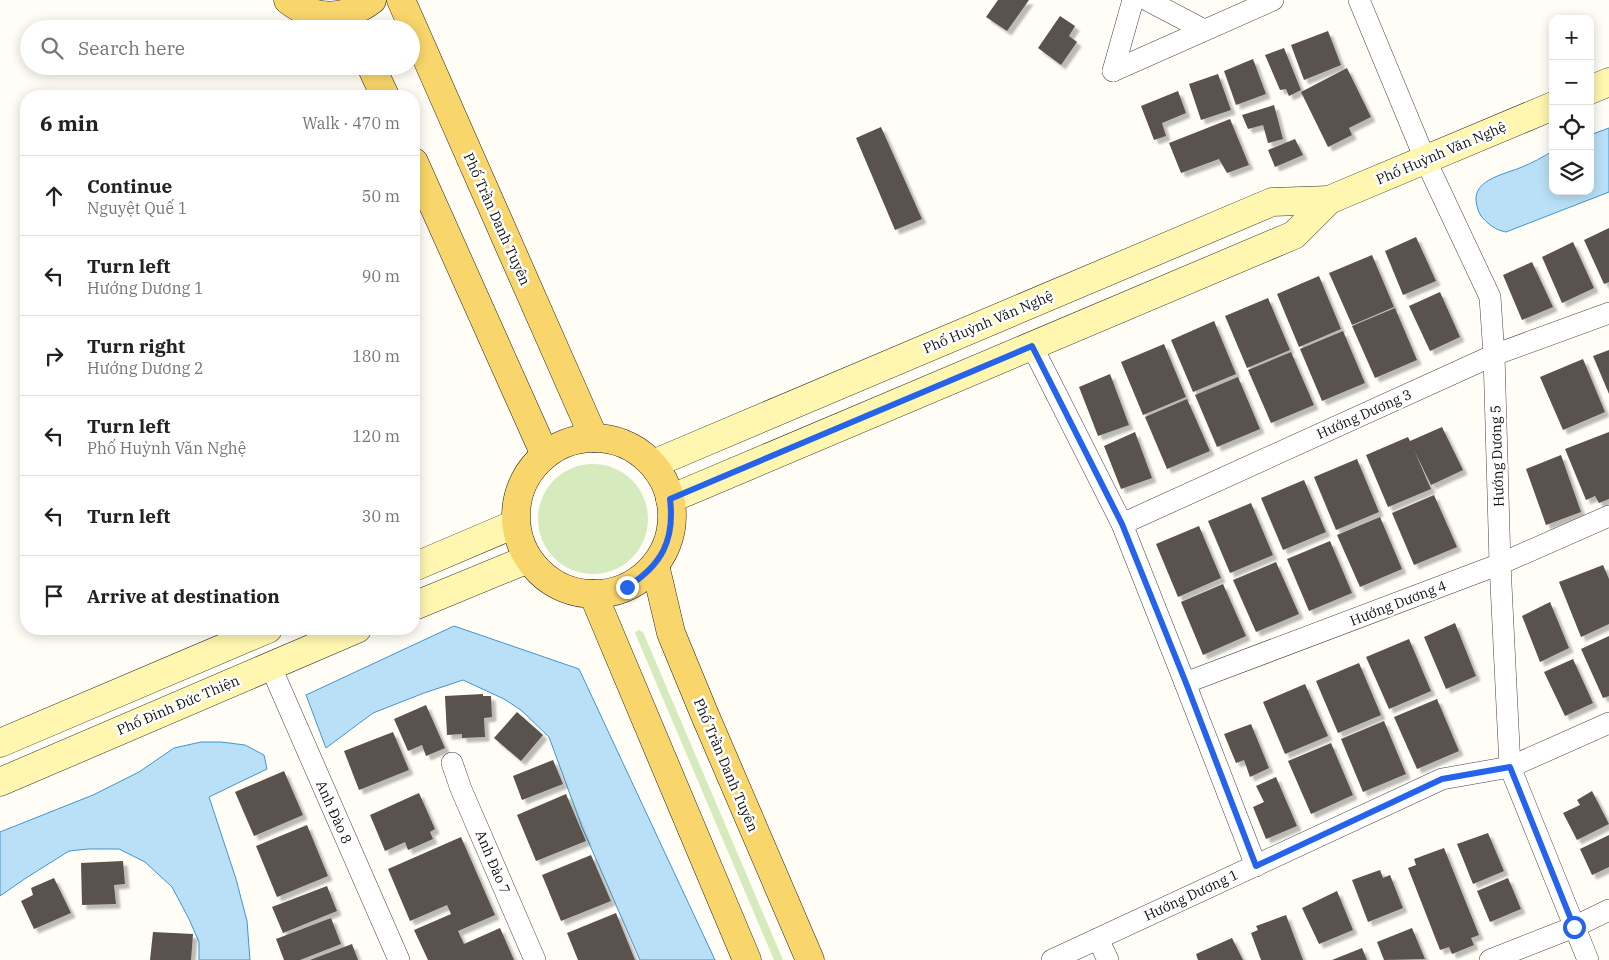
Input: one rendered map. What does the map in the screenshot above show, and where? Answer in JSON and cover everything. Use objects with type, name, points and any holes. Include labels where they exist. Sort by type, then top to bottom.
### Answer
[{"type":"main road","points":[[288,0],[300,8],[318,15],[346,20]]},
{"type":"main road","points":[[352,20],[357,10],[372,0]]},
{"type":"main road","name":"Phố Trần Danh Tuyên","points":[[401,0],[410,20]]},
{"type":"main road","name":"Phố Trần Danh Tuyên","points":[[420,43],[594,438]]},
{"type":"main road","points":[[375,75],[382,90]]},
{"type":"main road","points":[[420,175],[545,455]]},
{"type":"main road","points":[[594,438],[626,445],[640,453],[653,464],[664,480],[670,499],[672,516],[670,534],[664,550],[655,565],[627,587],[593,594],[574,592],[556,584],[540,573],[528,559],[519,542],[515,524],[516,503],[522,484],[532,467],[545,455],[560,446],[576,440],[594,438]]},
{"type":"main road","name":"Phố Trần Danh Tuyên","points":[[655,565],[671,632],[810,960]]},
{"type":"main road","points":[[593,594],[747,960]]},
{"type":"street","points":[[1134,0],[1113,71],[1273,0]]},
{"type":"street","points":[[1147,0],[1204,30]]},
{"type":"street","name":"Hướng Dương 5","points":[[1358,0],[1425,160],[1490,296],[1510,767],[1588,960]]},
{"type":"street","points":[[1594,88],[1609,82]]},
{"type":"street","name":"Phố Huỳnh Văn Nghệ","points":[[653,464],[1272,202],[1329,200],[1549,108]]},
{"type":"street","name":"Phố Huỳnh Văn Nghệ","points":[[670,499],[1294,235],[1329,200]]},
{"type":"street","name":"Hướng Dương 3","points":[[1122,524],[1494,355],[1609,313]]},
{"type":"street","points":[[1032,346],[1122,524],[1186,683],[1256,866]]},
{"type":"street","name":"Hướng Dương 4","points":[[1186,683],[1500,564],[1609,516]]},
{"type":"street","points":[[420,564],[515,524]]},
{"type":"street","points":[[420,604],[528,559]]},
{"type":"street","points":[[0,743],[254,635]]},
{"type":"street","name":"Phố Đinh Đức Thiện","points":[[0,782],[338,635]]},
{"type":"street","name":"Anh Đào 8","points":[[270,665],[399,960]]},
{"type":"street","name":"Hướng Dương 1","points":[[1052,960],[1442,779],[1510,767],[1609,723]]},
{"type":"street","name":"Anh Đào 7","points":[[452,763],[535,960]]},
{"type":"street","points":[[1490,960],[1574,927],[1609,910]]},
{"type":"street","points":[[1098,939],[1108,960]]},
{"type":"green space","points":[[593,464],[614,468],[632,480],[644,498],[648,519],[644,540],[632,558],[614,570],[593,574],[572,570],[554,558],[542,540],[538,519],[542,498],[554,480],[572,468]]},
{"type":"green space","points":[[638,630],[643,632],[783,960],[774,960],[635,633]]},
{"type":"water","points":[[1609,128],[1609,192],[1506,232],[1498,230],[1481,216],[1476,201],[1480,187],[1485,182],[1530,164],[1549,153],[1549,195],[1594,195],[1594,134]]},
{"type":"water","points":[[454,626],[579,669],[715,960],[640,960],[582,827],[549,737],[521,710],[504,699],[463,680],[373,713],[326,748],[306,695]]},
{"type":"water","points":[[201,742],[245,745],[264,755],[267,769],[209,797],[236,879],[247,921],[250,960],[199,960],[199,942],[172,887],[145,862],[119,849],[69,851],[0,896],[0,832],[93,795],[139,772],[174,748]]},
{"type":"building","points":[[998,0],[1029,0],[1007,31],[986,17]]},
{"type":"building","points":[[1060,16],[1075,26],[1069,36],[1077,42],[1061,65],[1038,48]]},
{"type":"building","points":[[1328,31],[1341,65],[1304,80],[1291,45]]},
{"type":"building","points":[[1284,48],[1301,90],[1289,96],[1286,89],[1280,90],[1265,55]]},
{"type":"building","points":[[1253,59],[1266,94],[1236,105],[1224,71]]},
{"type":"building","points":[[1347,68],[1371,117],[1349,128],[1352,135],[1328,147],[1301,92]]},
{"type":"building","points":[[1218,74],[1231,110],[1201,120],[1189,84]]},
{"type":"building","points":[[1178,91],[1186,113],[1162,123],[1166,136],[1154,140],[1141,106]]},
{"type":"building","points":[[1274,105],[1283,139],[1268,143],[1263,125],[1248,129],[1242,115]]},
{"type":"building","points":[[1230,119],[1249,165],[1227,173],[1219,159],[1181,173],[1169,143]]},
{"type":"building","points":[[881,127],[922,219],[895,230],[856,138]]},
{"type":"building","points":[[1295,139],[1303,155],[1275,167],[1268,150]]},
{"type":"building","points":[[1609,228],[1609,282],[1604,284],[1584,240]]},
{"type":"building","points":[[1416,237],[1436,281],[1403,295],[1385,251]]},
{"type":"building","points":[[1573,242],[1594,288],[1562,303],[1542,257]]},
{"type":"building","points":[[1372,255],[1394,307],[1352,325],[1329,273]]},
{"type":"building","points":[[1532,262],[1553,307],[1522,320],[1503,275]]},
{"type":"building","points":[[1319,276],[1341,329],[1299,347],[1277,294]]},
{"type":"building","points":[[1440,292],[1460,337],[1430,351],[1409,306]]},
{"type":"building","points":[[1268,298],[1290,350],[1247,368],[1225,316]]},
{"type":"building","points":[[1395,308],[1417,360],[1375,378],[1352,326]]},
{"type":"building","points":[[1214,321],[1236,374],[1193,392],[1171,340]]},
{"type":"building","points":[[1343,331],[1365,383],[1322,401],[1300,349]]},
{"type":"building","points":[[1164,344],[1186,397],[1143,415],[1121,362]]},
{"type":"building","points":[[1609,350],[1609,394],[1593,356]]},
{"type":"building","points":[[1291,352],[1314,405],[1271,423],[1248,370]]},
{"type":"building","points":[[1583,359],[1605,412],[1563,430],[1540,377]]},
{"type":"building","points":[[1110,374],[1129,425],[1098,436],[1079,387]]},
{"type":"building","points":[[1238,377],[1260,429],[1217,447],[1195,395]]},
{"type":"building","points":[[1187,399],[1210,451],[1167,469],[1145,417]]},
{"type":"building","points":[[1442,427],[1463,470],[1431,485],[1414,450],[1431,489],[1388,507],[1366,455],[1408,437],[1410,441]]},
{"type":"building","points":[[1135,432],[1152,478],[1121,489],[1104,446]]},
{"type":"building","points":[[1609,432],[1609,499],[1599,503],[1595,496],[1586,500],[1565,449]]},
{"type":"building","points":[[1561,455],[1581,512],[1546,525],[1526,469]]},
{"type":"building","points":[[1357,459],[1379,512],[1336,530],[1314,477]]},
{"type":"building","points":[[1304,480],[1326,532],[1283,550],[1261,498]]},
{"type":"building","points":[[1434,495],[1457,547],[1414,565],[1392,513]]},
{"type":"building","points":[[1251,503],[1273,555],[1230,573],[1208,521]]},
{"type":"building","points":[[1380,517],[1402,569],[1360,587],[1337,535]]},
{"type":"building","points":[[1199,526],[1221,578],[1178,597],[1156,544]]},
{"type":"building","points":[[1330,541],[1352,593],[1309,611],[1287,559]]},
{"type":"building","points":[[1276,562],[1299,614],[1256,632],[1233,580]]},
{"type":"building","points":[[1603,565],[1609,579],[1609,624],[1581,637],[1559,582]]},
{"type":"building","points":[[1223,584],[1246,636],[1203,655],[1181,602]]},
{"type":"building","points":[[1550,602],[1569,648],[1540,662],[1522,616]]},
{"type":"building","points":[[1455,623],[1476,676],[1446,689],[1424,637]]},
{"type":"building","points":[[1609,636],[1609,696],[1603,698],[1581,649]]},
{"type":"building","points":[[1409,639],[1431,691],[1389,709],[1366,657]]},
{"type":"building","points":[[1573,659],[1593,703],[1565,716],[1544,672]]},
{"type":"building","points":[[1359,663],[1381,715],[1338,733],[1316,681]]},
{"type":"building","points":[[1305,684],[1328,736],[1285,754],[1263,702]]},
{"type":"building","points":[[483,694],[483,696],[491,696],[492,717],[484,718],[485,737],[462,738],[462,734],[447,735],[445,696]]},
{"type":"building","points":[[1437,699],[1459,751],[1417,769],[1394,717]]},
{"type":"building","points":[[426,705],[445,748],[426,756],[422,745],[408,751],[394,719]]},
{"type":"building","points":[[517,712],[543,735],[521,761],[494,738]]},
{"type":"building","points":[[1384,721],[1406,774],[1363,792],[1341,739]]},
{"type":"building","points":[[1251,724],[1269,768],[1250,777],[1244,760],[1236,763],[1224,734]]},
{"type":"building","points":[[393,732],[409,770],[359,790],[344,751]]},
{"type":"building","points":[[1331,743],[1353,795],[1311,814],[1288,761]]},
{"type":"building","points":[[553,760],[563,784],[522,800],[513,776]]},
{"type":"building","points":[[284,771],[303,815],[254,836],[235,792]]},
{"type":"building","points":[[1276,777],[1297,826],[1266,839],[1253,807],[1264,802],[1256,786]]},
{"type":"building","points":[[1592,791],[1609,824],[1577,840],[1563,813],[1580,805],[1577,800]]},
{"type":"building","points":[[419,793],[435,829],[430,832],[433,839],[408,850],[405,842],[385,851],[370,815]]},
{"type":"building","points":[[566,794],[586,841],[536,861],[517,815]]},
{"type":"building","points":[[307,825],[328,876],[277,897],[256,846]]},
{"type":"building","points":[[1488,833],[1504,871],[1473,884],[1457,844]]},
{"type":"building","points":[[1609,835],[1609,867],[1592,875],[1580,849]]},
{"type":"building","points":[[461,837],[495,915],[458,931],[464,944],[500,928],[514,960],[428,960],[414,930],[451,914],[447,905],[410,921],[388,869]]},
{"type":"building","points":[[1444,848],[1479,935],[1471,938],[1474,945],[1452,954],[1449,947],[1440,950],[1408,868],[1416,865],[1414,859]]},
{"type":"building","points":[[591,855],[611,901],[561,921],[542,875]]},
{"type":"building","points":[[123,861],[125,884],[114,885],[116,904],[82,905],[81,863]]},
{"type":"building","points":[[1380,870],[1383,878],[1390,875],[1403,908],[1368,922],[1352,880]]},
{"type":"building","points":[[54,878],[71,913],[34,929],[21,901],[33,895],[31,888]]},
{"type":"building","points":[[1508,878],[1521,909],[1490,922],[1477,891]]},
{"type":"building","points":[[327,886],[337,911],[283,933],[272,907]]},
{"type":"building","points":[[1337,891],[1353,930],[1319,944],[1302,908]]},
{"type":"building","points":[[616,913],[635,960],[578,960],[567,933]]},
{"type":"building","points":[[1286,915],[1303,960],[1261,960],[1251,933],[1258,930],[1256,926]]},
{"type":"building","points":[[331,918],[341,944],[300,960],[284,960],[276,939]]},
{"type":"building","points":[[1412,928],[1425,959],[1384,960],[1377,942]]},
{"type":"building","points":[[153,932],[193,934],[191,960],[150,960]]},
{"type":"building","points":[[1232,938],[1243,960],[1198,960],[1196,954]]},
{"type":"building","points":[[352,944],[358,960],[310,960]]},
{"type":"building","points":[[1362,948],[1367,960],[1332,960]]},
{"type":"route","points":[[627,587],[655,565],[664,550],[670,534],[672,516],[670,499],[1032,346],[1122,524],[1186,683],[1256,866],[1442,779],[1510,767],[1574,927]]}]
